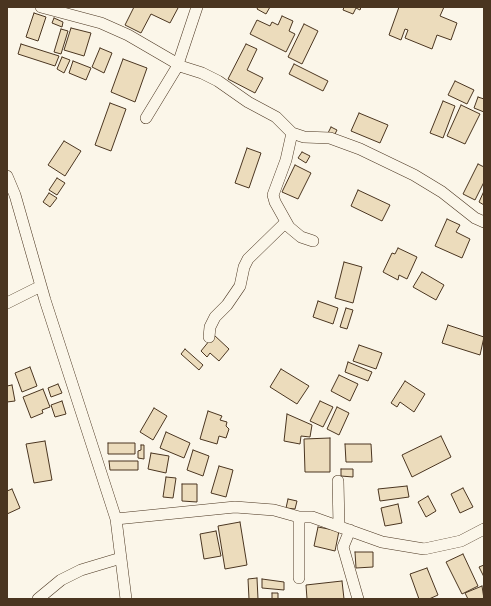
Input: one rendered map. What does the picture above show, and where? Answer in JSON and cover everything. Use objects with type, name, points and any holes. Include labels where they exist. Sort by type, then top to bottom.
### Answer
[{"type":"street","points":[[41,7],[101,23],[128,35],[177,63],[218,81],[248,102],[276,117],[292,133],[304,137],[330,138],[360,149],[414,175],[442,192],[475,218],[484,222]]},
{"type":"street","points":[[146,118],[169,82],[176,67],[197,7]]},
{"type":"street","points":[[292,133],[286,160],[273,195],[275,202],[286,222],[296,233],[313,241]]},
{"type":"street","points":[[7,176],[15,195],[41,286],[116,519],[126,599]]},
{"type":"street","points":[[209,337],[210,327],[215,316],[227,305],[240,286],[248,259],[286,222]]},
{"type":"street","points":[[7,303],[41,286]]},
{"type":"street","points":[[338,481],[339,526]]},
{"type":"street","points":[[116,519],[235,507],[274,510],[299,517],[312,516],[382,542],[424,549],[461,541],[484,529]]},
{"type":"street","points":[[299,517],[299,578]]},
{"type":"street","points":[[350,530],[343,547],[358,599]]},
{"type":"street","points":[[38,599],[61,580],[81,570],[121,558]]},
{"type":"building","points":[[134,7],[178,8],[170,23],[151,14],[141,33],[125,25]]},
{"type":"building","points":[[258,7],[270,7],[266,14],[257,9]]},
{"type":"building","points":[[344,7],[361,7],[360,10],[356,8],[353,14],[343,10]]},
{"type":"building","points":[[399,7],[444,7],[440,16],[457,23],[451,40],[437,35],[432,49],[405,38],[408,30],[405,29],[401,40],[389,35]]},
{"type":"building","points":[[34,13],[46,17],[38,41],[26,37]]},
{"type":"building","points":[[282,16],[293,21],[289,31],[295,34],[286,52],[250,34],[257,20],[270,26],[272,22],[278,25]]},
{"type":"building","points":[[54,18],[63,22],[62,27],[52,23]]},
{"type":"building","points":[[304,24],[318,31],[302,64],[288,57]]},
{"type":"building","points":[[71,28],[91,33],[84,56],[64,50]]},
{"type":"building","points":[[61,29],[68,31],[61,54],[54,52]]},
{"type":"building","points":[[21,44],[59,56],[55,66],[18,54]]},
{"type":"building","points":[[246,44],[257,49],[247,70],[263,78],[255,93],[228,79]]},
{"type":"building","points":[[100,48],[112,53],[104,73],[92,67]]},
{"type":"building","points":[[62,57],[70,60],[64,73],[57,69]]},
{"type":"building","points":[[123,59],[147,68],[135,102],[111,92]]},
{"type":"building","points":[[73,61],[91,68],[86,80],[69,73]]},
{"type":"building","points":[[294,64],[328,81],[323,91],[289,74]]},
{"type":"building","points":[[455,81],[474,90],[467,104],[448,95]]},
{"type":"building","points":[[478,97],[484,99],[484,112],[474,108]]},
{"type":"building","points":[[443,101],[455,106],[443,138],[430,133]]},
{"type":"building","points":[[110,103],[126,109],[111,151],[95,145]]},
{"type":"building","points":[[461,105],[480,114],[465,144],[447,136]]},
{"type":"building","points":[[359,113],[388,125],[380,143],[351,131]]},
{"type":"building","points":[[331,127],[337,130],[334,136],[328,133]]},
{"type":"building","points":[[64,141],[81,151],[65,176],[48,165]]},
{"type":"building","points":[[247,148],[261,153],[249,188],[235,183]]},
{"type":"building","points":[[302,152],[310,156],[306,163],[298,158]]},
{"type":"building","points":[[478,164],[484,167],[484,182],[475,200],[463,194]]},
{"type":"building","points":[[295,165],[311,173],[298,199],[282,192]]},
{"type":"building","points":[[57,178],[65,183],[57,195],[49,190]]},
{"type":"building","points":[[358,190],[390,205],[382,221],[351,206]]},
{"type":"building","points":[[484,191],[484,205],[479,202]]},
{"type":"building","points":[[49,193],[57,198],[50,207],[43,202]]},
{"type":"building","points":[[447,219],[460,225],[456,232],[470,239],[462,258],[435,246]]},
{"type":"building","points":[[398,248],[417,257],[407,279],[399,275],[398,280],[383,272],[392,253],[395,254]]},
{"type":"building","points":[[344,262],[362,267],[353,303],[335,298]]},
{"type":"building","points":[[422,272],[444,285],[436,300],[413,287]]},
{"type":"building","points":[[318,301],[338,308],[333,324],[313,317]]},
{"type":"building","points":[[346,308],[353,310],[347,329],[340,327]]},
{"type":"building","points":[[448,325],[484,337],[480,355],[442,343]]},
{"type":"building","points":[[214,335],[229,349],[219,361],[210,353],[207,357],[201,351]]},
{"type":"building","points":[[359,345],[382,353],[376,369],[353,361]]},
{"type":"building","points":[[185,349],[203,365],[199,370],[181,354]]},
{"type":"building","points":[[348,362],[372,372],[368,381],[345,372]]},
{"type":"building","points":[[30,367],[37,386],[22,392],[15,373]]},
{"type":"building","points":[[281,369],[309,386],[297,404],[270,387]]},
{"type":"building","points":[[339,375],[358,384],[350,401],[331,391]]},
{"type":"building","points":[[405,381],[425,394],[414,412],[400,402],[397,407],[391,403]]},
{"type":"building","points":[[58,384],[62,393],[51,397],[48,388]]},
{"type":"building","points":[[12,385],[15,401],[7,402],[7,386]]},
{"type":"building","points":[[43,389],[50,407],[42,410],[43,413],[31,418],[23,397]]},
{"type":"building","points":[[62,401],[66,414],[55,417],[51,405]]},
{"type":"building","points":[[320,401],[333,407],[323,427],[310,421]]},
{"type":"building","points":[[337,407],[349,413],[339,435],[327,429]]},
{"type":"building","points":[[154,408],[167,416],[153,440],[140,432]]},
{"type":"building","points":[[208,411],[222,416],[220,420],[227,422],[226,426],[229,429],[226,438],[219,436],[217,444],[200,439]]},
{"type":"building","points":[[287,414],[312,425],[310,437],[301,436],[300,444],[284,441]]},
{"type":"building","points":[[166,432],[190,443],[184,458],[160,448]]},
{"type":"building","points":[[441,436],[451,457],[412,477],[402,455]]},
{"type":"building","points":[[330,438],[330,472],[305,472],[304,439]]},
{"type":"building","points":[[45,441],[52,480],[34,483],[26,444]]},
{"type":"building","points":[[108,443],[135,443],[135,454],[108,454]]},
{"type":"building","points":[[345,444],[371,444],[372,462],[346,462]]},
{"type":"building","points":[[141,445],[144,445],[144,459],[138,458],[138,451],[141,450]]},
{"type":"building","points":[[193,450],[209,456],[203,476],[187,470]]},
{"type":"building","points":[[151,453],[169,456],[166,473],[148,469]]},
{"type":"building","points":[[109,461],[138,461],[138,470],[110,470]]},
{"type":"building","points":[[219,466],[233,470],[226,497],[211,493]]},
{"type":"building","points":[[341,469],[353,469],[353,477],[341,476]]},
{"type":"building","points":[[166,477],[176,478],[173,498],[163,497]]},
{"type":"building","points":[[182,484],[197,484],[197,502],[182,501]]},
{"type":"building","points":[[407,486],[409,497],[380,501],[378,489]]},
{"type":"building","points":[[463,488],[473,507],[460,513],[451,494]]},
{"type":"building","points":[[12,489],[20,508],[7,514],[7,491]]},
{"type":"building","points":[[428,496],[436,511],[426,517],[418,502]]},
{"type":"building","points":[[288,499],[297,501],[295,509],[286,508]]},
{"type":"building","points":[[398,504],[402,523],[385,526],[381,508]]},
{"type":"building","points":[[240,522],[247,565],[225,569],[218,526]]},
{"type":"building","points":[[318,527],[339,531],[335,551],[314,546]]},
{"type":"building","points":[[216,531],[221,556],[204,559],[200,534]]},
{"type":"building","points":[[355,552],[373,552],[373,567],[356,568]]},
{"type":"building","points":[[463,554],[478,586],[462,594],[446,562]]},
{"type":"building","points":[[484,565],[484,577],[479,567]]},
{"type":"building","points":[[427,568],[438,595],[429,599],[419,599],[410,574]]},
{"type":"building","points":[[257,578],[258,599],[249,599],[248,579]]},
{"type":"building","points":[[262,579],[284,582],[284,590],[262,588]]},
{"type":"building","points":[[342,581],[344,599],[307,599],[306,585]]},
{"type":"building","points":[[482,586],[484,599],[468,599],[465,593]]},
{"type":"building","points":[[272,593],[278,593],[278,599],[272,599]]}]
